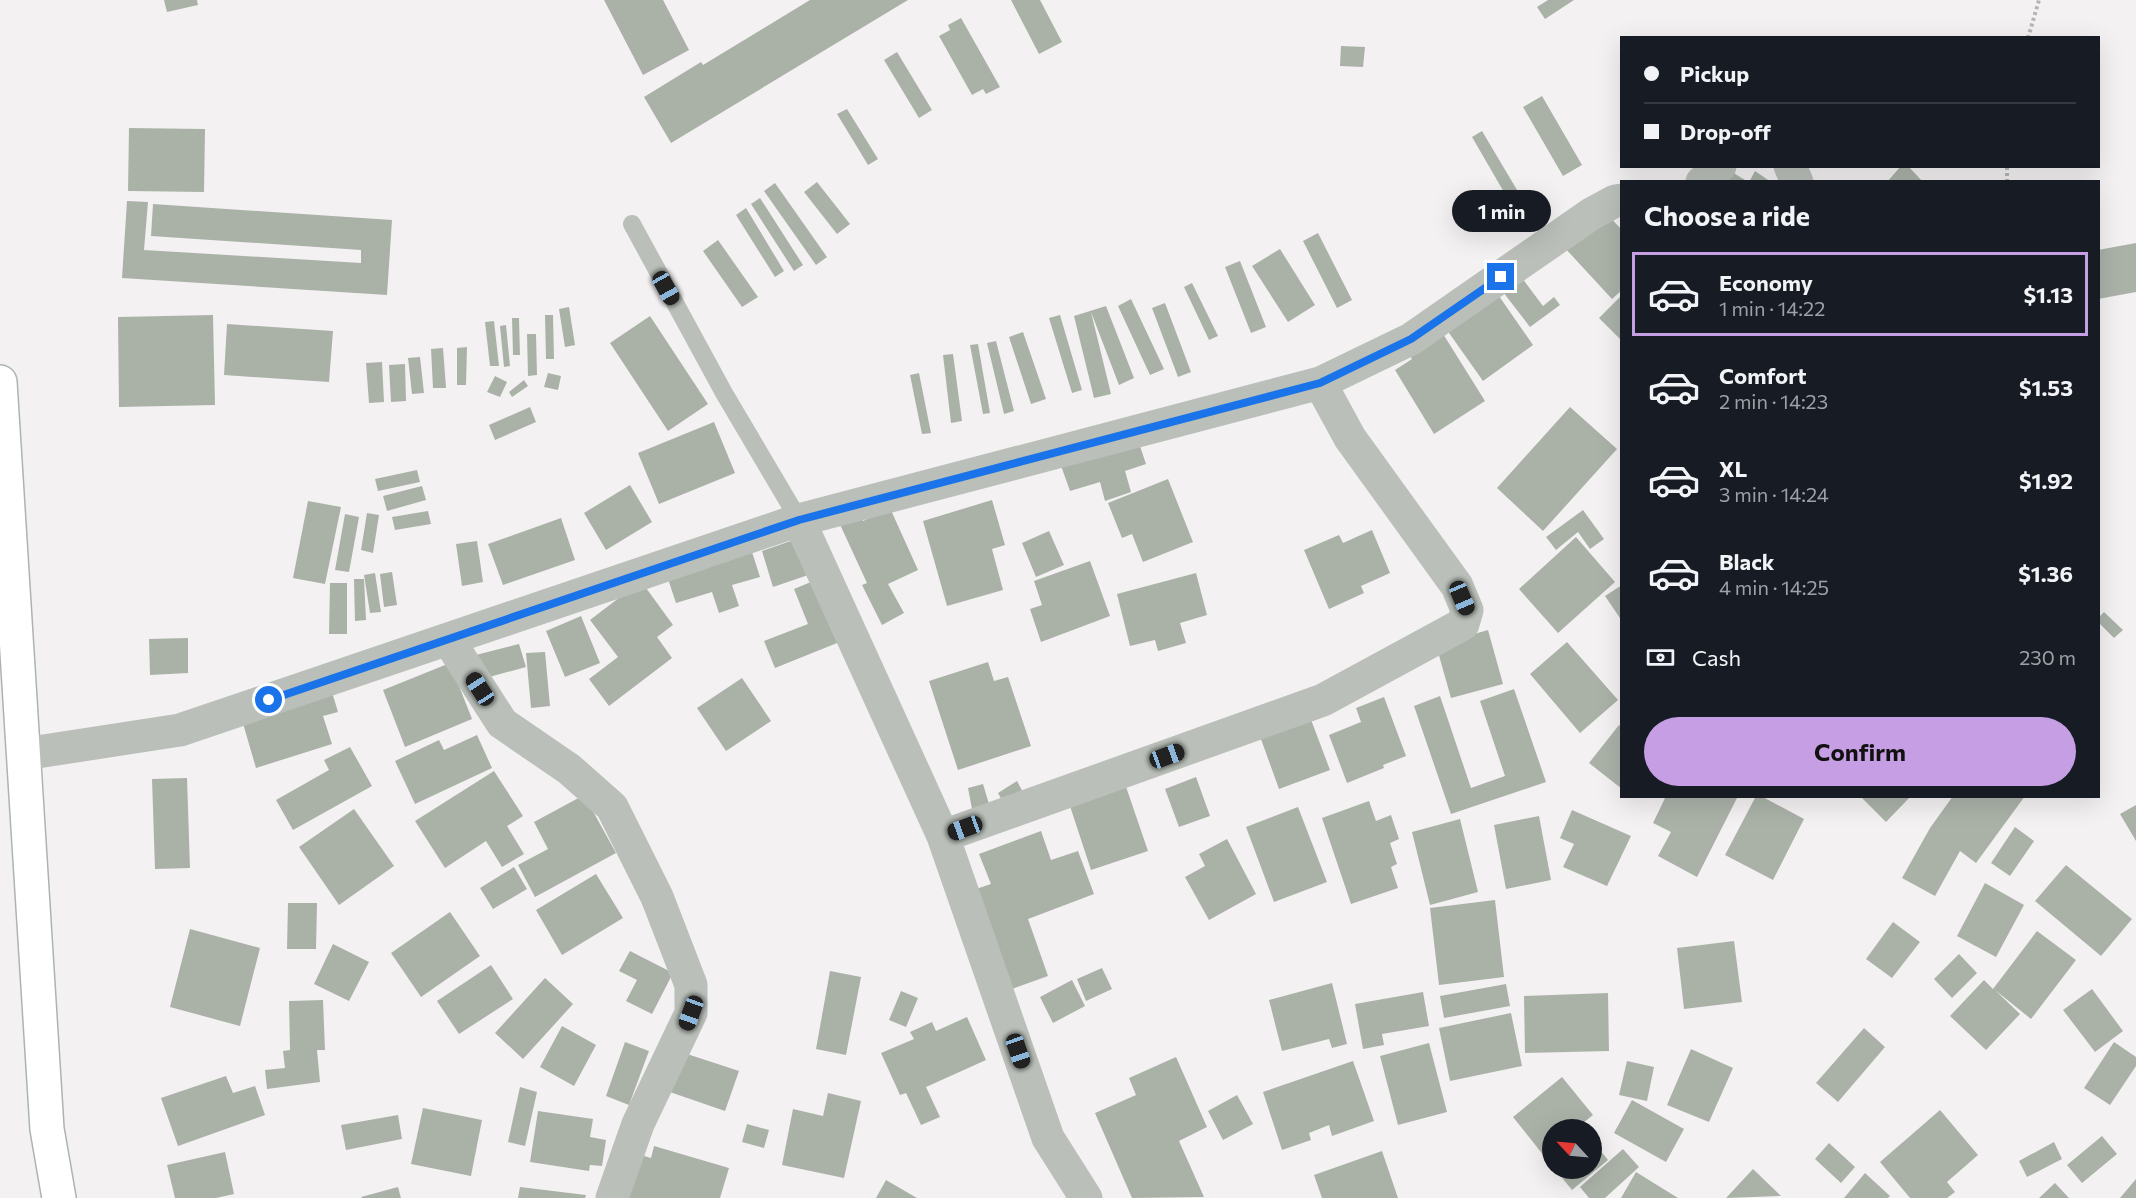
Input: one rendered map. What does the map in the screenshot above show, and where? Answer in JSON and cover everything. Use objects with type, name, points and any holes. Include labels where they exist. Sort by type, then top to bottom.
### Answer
[{"type":"main road","points":[[0,396],[47,1129],[59,1198]]},
{"type":"street","points":[[1704,180],[1718,168]]},
{"type":"street","points":[[24,754],[180,730],[799,520],[1320,383],[1411,339],[1591,214],[1620,200]]},
{"type":"street","points":[[943,836],[1323,700],[1463,624],[1467,610],[1457,586],[1350,438],[1320,383]]},
{"type":"street","points":[[799,520],[943,836],[1048,1138],[1086,1198]]},
{"type":"street","points":[[448,639],[502,723],[569,769],[612,807],[657,897],[691,985],[691,1013],[688,1022],[638,1124],[612,1198]]},
{"type":"lane","points":[[632,224],[724,393],[799,520]]},
{"type":"path","points":[[2029,36],[2039,0]]},
{"type":"building","points":[[164,0],[197,0],[198,5],[167,12]]},
{"type":"building","points":[[604,0],[663,0],[689,50],[643,75]]},
{"type":"building","points":[[810,0],[908,0],[671,143],[644,97],[701,62],[703,65]]},
{"type":"building","points":[[1011,0],[1040,0],[1062,42],[1039,54]]},
{"type":"building","points":[[1548,0],[1574,0],[1545,19],[1537,7]]},
{"type":"building","points":[[961,18],[1000,87],[986,94],[983,89],[972,95],[939,36],[950,30],[948,25]]},
{"type":"building","points":[[1341,46],[1365,47],[1363,67],[1340,66]]},
{"type":"building","points":[[897,52],[932,110],[919,118],[884,60]]},
{"type":"building","points":[[1542,96],[1582,165],[1563,176],[1523,107]]},
{"type":"building","points":[[847,109],[878,159],[868,165],[837,114]]},
{"type":"building","points":[[129,128],[205,129],[204,192],[128,191]]},
{"type":"building","points":[[1482,131],[1523,200],[1512,206],[1472,137]]},
{"type":"building","points":[[1726,168],[1745,180],[1716,180]]},
{"type":"building","points":[[1899,168],[1910,168],[1921,180],[1889,180]]},
{"type":"building","points":[[1755,171],[1768,180],[1750,180]]},
{"type":"building","points":[[817,182],[850,224],[837,234],[804,192]]},
{"type":"building","points":[[775,183],[827,257],[816,265],[764,191]]},
{"type":"building","points":[[760,198],[803,265],[794,271],[751,204]]},
{"type":"building","points":[[127,201],[148,202],[144,250],[361,263],[361,250],[151,236],[153,204],[392,220],[387,295],[122,278]]},
{"type":"building","points":[[746,208],[784,271],[775,277],[736,215]]},
{"type":"building","points":[[1603,210],[1620,228],[1620,292],[1612,299],[1564,247]]},
{"type":"building","points":[[1318,233],[1352,300],[1337,308],[1303,241]]},
{"type":"building","points":[[718,240],[758,297],[742,307],[703,251]]},
{"type":"building","points":[[2136,243],[2136,292],[2100,299],[2100,250]]},
{"type":"building","points":[[1280,249],[1315,305],[1288,322],[1252,266]]},
{"type":"building","points":[[1240,261],[1266,327],[1251,333],[1225,267]]},
{"type":"building","points":[[1522,278],[1543,306],[1554,297],[1560,305],[1530,327],[1503,292]]},
{"type":"building","points":[[1192,283],[1218,336],[1209,340],[1184,287]]},
{"type":"building","points":[[1492,286],[1533,345],[1483,381],[1447,330]]},
{"type":"building","points":[[1620,297],[1620,339],[1599,318]]},
{"type":"building","points":[[1131,299],[1164,369],[1150,375],[1118,306]]},
{"type":"building","points":[[1165,303],[1191,372],[1178,377],[1152,308]]},
{"type":"building","points":[[1106,306],[1134,378],[1119,385],[1091,312],[1111,394],[1094,398],[1074,316]]},
{"type":"building","points":[[569,307],[575,345],[565,347],[559,309]]},
{"type":"building","points":[[213,315],[215,405],[119,407],[118,317]]},
{"type":"building","points":[[545,315],[553,315],[554,359],[546,359]]},
{"type":"building","points":[[1060,315],[1082,390],[1072,393],[1049,318]]},
{"type":"building","points":[[650,316],[708,404],[668,431],[610,343]]},
{"type":"building","points":[[512,318],[519,318],[520,355],[513,355]]},
{"type":"building","points":[[494,321],[499,366],[490,366],[485,322]]},
{"type":"building","points":[[227,324],[333,331],[329,382],[224,375]]},
{"type":"building","points":[[506,325],[510,366],[504,367],[500,326]]},
{"type":"building","points":[[1440,329],[1485,401],[1434,434],[1395,370],[1412,359],[1406,350]]},
{"type":"building","points":[[1023,332],[1046,399],[1031,404],[1009,337]]},
{"type":"building","points":[[527,334],[536,334],[537,375],[528,376]]},
{"type":"building","points":[[996,341],[1014,411],[1004,414],[987,343]]},
{"type":"building","points":[[978,344],[990,413],[983,414],[970,345]]},
{"type":"building","points":[[467,347],[466,385],[457,385],[457,348]]},
{"type":"building","points":[[443,348],[446,388],[433,388],[431,349]]},
{"type":"building","points":[[953,354],[962,421],[951,423],[943,355]]},
{"type":"building","points":[[420,357],[424,393],[412,394],[408,358]]},
{"type":"building","points":[[382,362],[384,402],[369,403],[366,363]]},
{"type":"building","points":[[405,364],[406,401],[391,402],[389,365]]},
{"type":"building","points":[[548,373],[561,376],[558,390],[544,387]]},
{"type":"building","points":[[919,373],[931,433],[922,434],[910,375]]},
{"type":"building","points":[[495,376],[507,382],[500,397],[487,392]]},
{"type":"building","points":[[524,380],[528,386],[512,397],[509,392]]},
{"type":"building","points":[[530,407],[536,422],[495,440],[489,425]]},
{"type":"building","points":[[1570,407],[1617,449],[1543,531],[1497,488]]},
{"type":"building","points":[[714,422],[735,473],[659,504],[638,453]]},
{"type":"building","points":[[1137,437],[1146,464],[1125,471],[1131,492],[1105,501],[1100,482],[1070,491],[1060,463]]},
{"type":"building","points":[[417,470],[420,482],[378,491],[375,479]]},
{"type":"building","points":[[1168,479],[1193,542],[1143,562],[1132,534],[1122,538],[1108,503]]},
{"type":"building","points":[[630,485],[652,522],[606,550],[584,513]]},
{"type":"building","points":[[422,486],[426,500],[387,511],[383,496]]},
{"type":"building","points":[[992,500],[1005,545],[992,549],[1003,590],[947,606],[923,521]]},
{"type":"building","points":[[308,501],[341,507],[325,584],[293,578]]},
{"type":"building","points":[[858,508],[863,521],[890,508],[918,570],[888,584],[904,613],[882,625],[862,585],[867,583],[837,518]]},
{"type":"building","points":[[1583,510],[1604,539],[1590,549],[1578,532],[1556,550],[1546,537]]},
{"type":"building","points":[[428,511],[431,524],[395,530],[392,517]]},
{"type":"building","points":[[367,513],[379,515],[373,553],[361,550]]},
{"type":"building","points":[[345,514],[359,517],[349,572],[335,570]]},
{"type":"building","points":[[561,518],[575,560],[503,585],[488,544]]},
{"type":"building","points":[[1372,530],[1390,573],[1361,586],[1364,593],[1329,609],[1304,550],[1339,535],[1343,543]]},
{"type":"building","points":[[1049,531],[1064,565],[1036,577],[1022,543]]},
{"type":"building","points":[[802,537],[814,573],[773,587],[762,551]]},
{"type":"building","points":[[1576,537],[1615,582],[1558,633],[1519,589]]},
{"type":"building","points":[[477,541],[483,582],[462,586],[456,544]]},
{"type":"building","points":[[752,552],[760,577],[732,585],[739,606],[719,613],[712,592],[676,603],[668,579]]},
{"type":"building","points":[[1090,561],[1110,616],[1041,642],[1030,609],[1042,605],[1034,581]]},
{"type":"building","points":[[392,572],[397,605],[384,607],[380,574]]},
{"type":"building","points":[[375,573],[381,612],[370,613],[364,575]]},
{"type":"building","points":[[1196,573],[1207,615],[1180,623],[1186,643],[1158,651],[1155,640],[1130,646],[1117,594]]},
{"type":"building","points":[[823,577],[847,639],[775,668],[764,641],[808,624],[794,589]]},
{"type":"building","points":[[354,579],[364,579],[366,620],[355,621]]},
{"type":"building","points":[[641,581],[673,625],[657,637],[672,658],[609,706],[589,679],[618,657],[590,620]]},
{"type":"building","points":[[330,583],[347,583],[347,634],[329,634]]},
{"type":"building","points":[[1620,586],[1620,618],[1605,596]]},
{"type":"building","points":[[2104,612],[2123,630],[2114,638],[2100,624],[2100,616]]},
{"type":"building","points":[[581,616],[600,663],[565,677],[546,631]]},
{"type":"building","points":[[1488,630],[1503,684],[1451,698],[1436,645]]},
{"type":"building","points":[[188,638],[188,673],[150,675],[149,639]]},
{"type":"building","points":[[1567,642],[1618,700],[1580,733],[1530,674]]},
{"type":"building","points":[[519,644],[526,667],[482,679],[476,655]]},
{"type":"building","points":[[545,652],[550,706],[531,708],[526,653]]},
{"type":"building","points":[[988,662],[994,681],[1008,677],[1031,746],[958,770],[929,681]]},
{"type":"building","points":[[450,663],[472,719],[405,747],[383,690]]},
{"type":"building","points":[[742,678],[771,721],[726,751],[697,708]]},
{"type":"building","points":[[1514,689],[1546,782],[1451,814],[1414,706],[1440,696],[1471,788],[1505,776],[1480,701]]},
{"type":"building","points":[[332,692],[338,712],[323,716],[332,744],[256,768],[242,720]]},
{"type":"building","points":[[1384,697],[1406,756],[1347,783],[1329,735],[1361,722],[1356,708]]},
{"type":"building","points":[[1307,709],[1330,770],[1279,789],[1257,728]]},
{"type":"building","points":[[1619,725],[1620,726],[1620,787],[1589,763]]},
{"type":"building","points":[[477,735],[492,768],[415,804],[395,761],[439,740],[444,750]]},
{"type":"building","points":[[350,747],[372,786],[293,830],[276,800],[329,770],[324,760]]},
{"type":"building","points":[[494,771],[523,816],[507,826],[524,854],[502,867],[486,841],[445,868],[415,821]]},
{"type":"building","points":[[1196,777],[1210,816],[1179,827],[1165,789]]},
{"type":"building","points":[[187,778],[190,868],[155,869],[152,779]]},
{"type":"building","points":[[1123,778],[1148,851],[1091,870],[1067,797]]},
{"type":"building","points":[[1017,781],[1025,796],[1006,808],[998,793]]},
{"type":"building","points":[[983,784],[989,804],[972,809],[968,788]]},
{"type":"building","points":[[584,795],[616,853],[535,897],[518,865],[548,849],[534,822]]},
{"type":"building","points":[[1665,798],[1737,798],[1697,877],[1658,856],[1671,832],[1653,823]]},
{"type":"building","points":[[1755,798],[1765,798],[1804,819],[1773,880],[1725,855]]},
{"type":"building","points":[[1862,798],[1909,798],[1886,822]]},
{"type":"building","points":[[1952,798],[2024,798],[1976,863],[1960,851],[1935,896],[1902,878],[1930,828]]},
{"type":"building","points":[[1369,801],[1376,821],[1391,815],[1399,839],[1390,843],[1397,864],[1391,867],[1398,888],[1351,904],[1322,818]]},
{"type":"building","points":[[2136,805],[2136,841],[2120,814]]},
{"type":"building","points":[[1298,807],[1327,882],[1274,902],[1246,827]]},
{"type":"building","points":[[354,809],[394,866],[339,905],[299,847]]},
{"type":"building","points":[[1572,810],[1631,836],[1607,886],[1563,867],[1574,844],[1560,838]]},
{"type":"building","points":[[1539,816],[1551,880],[1506,889],[1494,825]]},
{"type":"building","points":[[1460,819],[1478,892],[1430,905],[1412,832]]},
{"type":"building","points":[[2015,827],[2034,841],[2010,876],[1991,863]]},
{"type":"building","points":[[1041,831],[1051,860],[1078,851],[1094,894],[1028,919],[1048,976],[1012,989],[976,889],[991,884],[979,854]]},
{"type":"building","points":[[1227,839],[1256,894],[1209,920],[1185,877],[1205,866],[1199,854]]},
{"type":"building","points":[[2066,865],[2132,919],[2101,956],[2035,901]]},
{"type":"building","points":[[514,867],[527,889],[493,909],[480,888]]},
{"type":"building","points":[[596,874],[623,918],[562,955],[536,910]]},
{"type":"building","points":[[1985,883],[2024,905],[1996,957],[1957,936]]},
{"type":"building","points":[[1495,900],[1504,977],[1439,985],[1430,908]]},
{"type":"building","points":[[288,903],[317,903],[316,949],[287,949]]},
{"type":"building","points":[[450,912],[480,956],[421,997],[391,953]]},
{"type":"building","points":[[1893,922],[1920,942],[1892,978],[1866,959]]},
{"type":"building","points":[[190,929],[260,948],[240,1026],[170,1007]]},
{"type":"building","points":[[2037,931],[2076,960],[2031,1019],[1995,990],[2020,1014],[1986,1050],[1950,1016],[1984,980],[1993,989]]},
{"type":"building","points":[[1734,941],[1742,1002],[1684,1009],[1677,948]]},
{"type":"building","points":[[333,944],[369,962],[349,1001],[314,984]]},
{"type":"building","points":[[630,951],[673,973],[652,1014],[626,1001],[637,980],[619,971]]},
{"type":"building","points":[[1959,954],[1977,973],[1952,998],[1934,979]]},
{"type":"building","points":[[491,965],[513,999],[459,1034],[437,1001]]},
{"type":"building","points":[[1102,968],[1112,989],[1086,1001],[1077,979]]},
{"type":"building","points":[[830,971],[861,977],[846,1055],[816,1049]]},
{"type":"building","points":[[545,978],[573,1004],[523,1059],[495,1033]]},
{"type":"building","points":[[1072,980],[1085,1006],[1053,1023],[1040,997]]},
{"type":"building","points":[[1332,983],[1347,1044],[1332,1048],[1329,1039],[1282,1051],[1269,1000]]},
{"type":"building","points":[[1506,984],[1510,1006],[1444,1018],[1440,996]]},
{"type":"building","points":[[2092,989],[2123,1031],[2095,1052],[2063,1010]]},
{"type":"building","points":[[901,991],[918,998],[906,1027],[889,1020]]},
{"type":"building","points":[[1423,992],[1429,1026],[1382,1034],[1384,1045],[1363,1049],[1355,1004]]},
{"type":"building","points":[[1608,993],[1609,1051],[1525,1053],[1524,996]]},
{"type":"building","points":[[323,1000],[325,1050],[317,1050],[320,1082],[267,1089],[265,1070],[285,1068],[283,1051],[290,1050],[289,1001]]},
{"type":"building","points":[[1511,1013],[1522,1066],[1450,1081],[1439,1028]]},
{"type":"building","points":[[967,1017],[986,1060],[926,1087],[940,1117],[921,1125],[906,1093],[900,1095],[881,1053],[914,1039],[910,1032],[932,1022],[936,1031]]},
{"type":"building","points":[[562,1026],[596,1045],[574,1086],[540,1067]]},
{"type":"building","points":[[1864,1028],[1885,1047],[1838,1102],[1816,1083]]},
{"type":"building","points":[[625,1042],[649,1051],[629,1105],[606,1096]]},
{"type":"building","points":[[2114,1042],[2136,1057],[2136,1066],[2110,1105],[2084,1088]]},
{"type":"building","points":[[1429,1043],[1447,1112],[1398,1125],[1380,1056]]},
{"type":"building","points":[[1691,1049],[1733,1068],[1709,1122],[1667,1105]]},
{"type":"building","points":[[678,1051],[739,1071],[725,1111],[664,1090]]},
{"type":"building","points":[[1176,1057],[1207,1127],[1179,1141],[1204,1197],[1132,1198],[1095,1113],[1136,1095],[1129,1078]]},
{"type":"building","points":[[1353,1061],[1374,1121],[1332,1136],[1329,1125],[1309,1133],[1311,1140],[1282,1150],[1263,1092]]},
{"type":"building","points":[[1627,1061],[1654,1067],[1647,1101],[1619,1095]]},
{"type":"building","points":[[226,1076],[233,1093],[255,1086],[265,1115],[178,1146],[161,1098]]},
{"type":"building","points":[[1562,1077],[1593,1115],[1588,1119],[1542,1119],[1542,1153],[1513,1117]]},
{"type":"building","points":[[520,1087],[537,1092],[525,1146],[508,1142]]},
{"type":"building","points":[[828,1093],[861,1101],[844,1178],[782,1165],[793,1109],[823,1116]]},
{"type":"building","points":[[1237,1095],[1253,1124],[1223,1140],[1208,1111]]},
{"type":"building","points":[[1632,1100],[1684,1129],[1666,1162],[1614,1133]]},
{"type":"building","points":[[423,1108],[482,1120],[471,1176],[411,1164]]},
{"type":"building","points":[[1940,1110],[1978,1155],[1947,1182],[1955,1192],[1947,1198],[1910,1198],[1880,1162]]},
{"type":"building","points":[[538,1111],[593,1119],[590,1137],[606,1140],[602,1166],[590,1165],[589,1171],[530,1162]]},
{"type":"building","points":[[398,1115],[402,1139],[346,1150],[341,1125]]},
{"type":"building","points":[[747,1124],[769,1130],[764,1148],[742,1142]]},
{"type":"building","points":[[2102,1136],[2117,1154],[2082,1183],[2067,1165]]},
{"type":"building","points":[[2054,1142],[2062,1159],[2027,1177],[2019,1161]]},
{"type":"building","points":[[1829,1143],[1855,1167],[1841,1183],[1815,1159]]},
{"type":"building","points":[[654,1146],[729,1168],[720,1198],[621,1198],[634,1153],[651,1158]]},
{"type":"building","points":[[1623,1149],[1639,1167],[1605,1198],[1589,1198],[1580,1187],[1589,1179],[1602,1179],[1602,1168]]},
{"type":"building","points":[[1382,1151],[1398,1198],[1322,1198],[1314,1175]]},
{"type":"building","points":[[225,1152],[234,1194],[216,1198],[175,1198],[167,1165]]},
{"type":"building","points":[[1602,1152],[1608,1160],[1602,1165]]},
{"type":"building","points":[[1753,1169],[1781,1196],[1726,1198]]},
{"type":"building","points":[[1636,1172],[1678,1198],[1621,1198]]},
{"type":"building","points":[[1865,1173],[1890,1196],[1888,1198],[1844,1198]]},
{"type":"building","points":[[1563,1179],[1585,1179],[1572,1190]]},
{"type":"building","points":[[2136,1179],[2136,1198],[2120,1198]]},
{"type":"building","points":[[886,1180],[917,1198],[876,1198]]},
{"type":"building","points":[[2055,1183],[2069,1198],[2039,1198]]},
{"type":"building","points":[[398,1187],[401,1198],[361,1197]]},
{"type":"building","points":[[520,1187],[586,1195],[585,1198],[518,1198]]},
{"type":"route","points":[[269,700],[799,520],[1320,383],[1411,339],[1501,277]]}]
